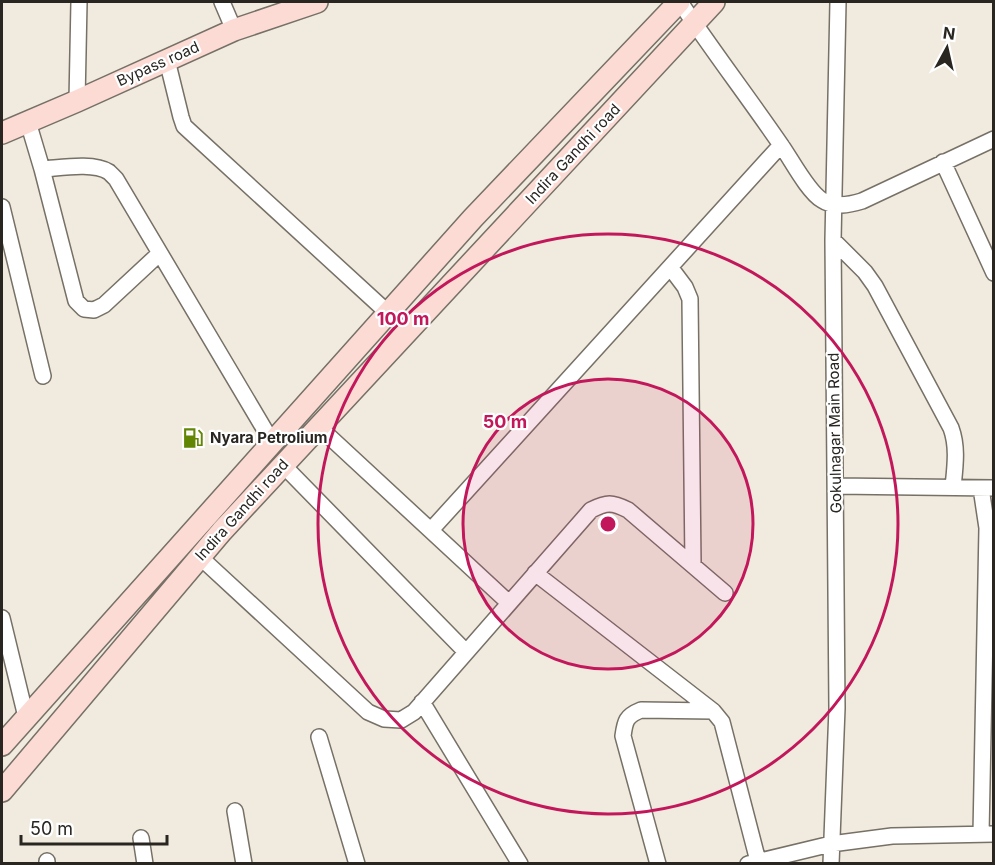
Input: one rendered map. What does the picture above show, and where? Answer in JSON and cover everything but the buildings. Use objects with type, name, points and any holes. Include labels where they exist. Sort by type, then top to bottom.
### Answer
[{"type":"main road","name":"Bypass road","points":[[2,133],[234,30],[317,2]]},
{"type":"main road","name":"Indira Gandhi road","points":[[2,745],[481,209],[679,2]]},
{"type":"main road","name":"Indira Gandhi road","points":[[2,791],[200,557],[283,465],[714,2]]},
{"type":"street","points":[[77,101],[79,2]]},
{"type":"street","points":[[222,2],[234,30]]},
{"type":"street","points":[[679,2],[812,192],[822,200],[834,205],[849,205],[862,201],[993,139]]},
{"type":"street","name":"Gokulnagar Main Road","points":[[831,864],[837,708],[833,240],[838,2]]},
{"type":"street","points":[[168,60],[184,126],[388,313]]},
{"type":"street","points":[[28,122],[76,301],[84,309],[94,310],[104,305],[160,253]]},
{"type":"street","points":[[431,530],[781,145]]},
{"type":"street","points":[[943,162],[993,273]]},
{"type":"street","points":[[42,169],[86,166],[99,168],[116,178],[272,442]]},
{"type":"street","points":[[2,207],[43,376]]},
{"type":"street","points":[[833,240],[865,272],[875,286],[951,428],[956,448],[953,487]]},
{"type":"street","points":[[670,267],[685,287],[690,299],[693,565]]},
{"type":"street","points":[[319,427],[509,603]]},
{"type":"street","points":[[283,465],[466,652]]},
{"type":"street","points":[[535,573],[713,711],[722,722],[753,862],[831,844],[892,836],[987,834],[987,488],[836,486]]},
{"type":"street","points":[[200,557],[368,712],[384,719],[401,720],[414,712],[591,510],[603,504],[614,504],[628,510],[725,593]]},
{"type":"street","points":[[2,618],[26,717]]},
{"type":"street","points":[[422,702],[520,864]]},
{"type":"street","points":[[658,864],[623,736],[624,723],[630,714],[641,710],[713,711]]},
{"type":"street","points":[[319,738],[357,864]]},
{"type":"street","points":[[235,811],[244,864]]},
{"type":"street","points":[[141,838],[145,864]]},
{"type":"place","name":"Nyara Petrolium","points":[[193,438]]}]
